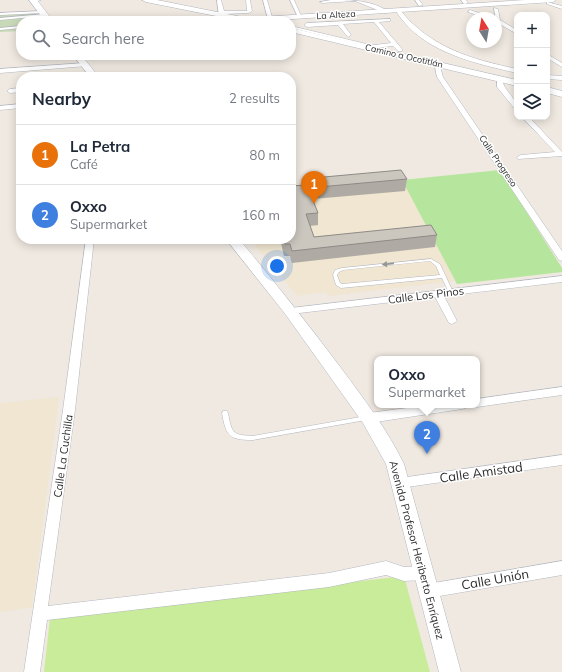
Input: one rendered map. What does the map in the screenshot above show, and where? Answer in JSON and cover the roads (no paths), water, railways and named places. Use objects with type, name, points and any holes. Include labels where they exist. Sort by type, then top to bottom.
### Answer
[{"type":"main road","points":[[35,0],[43,16]]},
{"type":"main road","points":[[146,0],[229,16]]},
{"type":"main road","name":"Camino a Ocotitlán","points":[[296,29],[514,82]]},
{"type":"main road","points":[[81,60],[91,72]]},
{"type":"main road","points":[[550,91],[562,94]]},
{"type":"main road","name":"Avenida Profesor Heriberto Enríquez","points":[[236,244],[291,311],[369,418],[387,447],[395,464],[450,672]]},
{"type":"street","points":[[219,0],[221,14],[249,12],[248,0]]},
{"type":"street","points":[[264,0],[270,16]]},
{"type":"street","points":[[292,0],[300,17]]},
{"type":"street","points":[[323,3],[355,0],[366,2],[387,12]]},
{"type":"street","points":[[421,5],[464,1],[494,3],[509,0]]},
{"type":"street","points":[[421,5],[547,1],[562,8]]},
{"type":"street","name":"La Alteza","points":[[296,18],[398,11],[421,5]]},
{"type":"street","points":[[398,11],[414,30],[442,47],[473,59],[514,70]]},
{"type":"street","points":[[0,14],[43,16]]},
{"type":"street","points":[[307,25],[388,20]]},
{"type":"street","points":[[375,21],[400,50]]},
{"type":"street","points":[[339,23],[348,35]]},
{"type":"street","points":[[502,23],[514,30]]},
{"type":"street","points":[[370,47],[394,44]]},
{"type":"street","points":[[550,58],[562,65]]},
{"type":"street","name":"Calle Progreso","points":[[436,64],[440,77],[562,258]]},
{"type":"street","points":[[0,71],[85,65]]},
{"type":"street","points":[[550,77],[562,78]]},
{"type":"street","points":[[499,79],[500,87],[514,104]]},
{"type":"street","points":[[10,91],[16,90]]},
{"type":"street","points":[[0,108],[16,106]]},
{"type":"street","points":[[528,120],[561,154]]},
{"type":"street","points":[[521,157],[561,154]]},
{"type":"street","name":"Calle La Cuchilla","points":[[32,672],[89,244]]},
{"type":"street","name":"Calle Los Pinos","points":[[291,311],[562,279]]},
{"type":"street","points":[[438,294],[452,321]]},
{"type":"street","points":[[480,403],[562,391]]},
{"type":"street","points":[[369,418],[441,408]]},
{"type":"street","name":"Calle Amistad","points":[[400,483],[562,460]]},
{"type":"street","name":"Calle Unión","points":[[39,614],[329,580],[386,568],[426,582],[562,568]]},
{"type":"lane","points":[[0,18],[16,17]]},
{"type":"lane","points":[[0,29],[16,27]]},
{"type":"lane","points":[[443,276],[340,286],[335,275],[337,271],[342,269],[427,260],[436,262],[443,276],[450,292]]},
{"type":"lane","points":[[225,413],[228,431],[230,434],[238,438],[253,438],[369,418]]},
{"type":"place","name":"La Petra","points":[[314,204]]},
{"type":"place","name":"Oxxo","points":[[427,454]]}]
